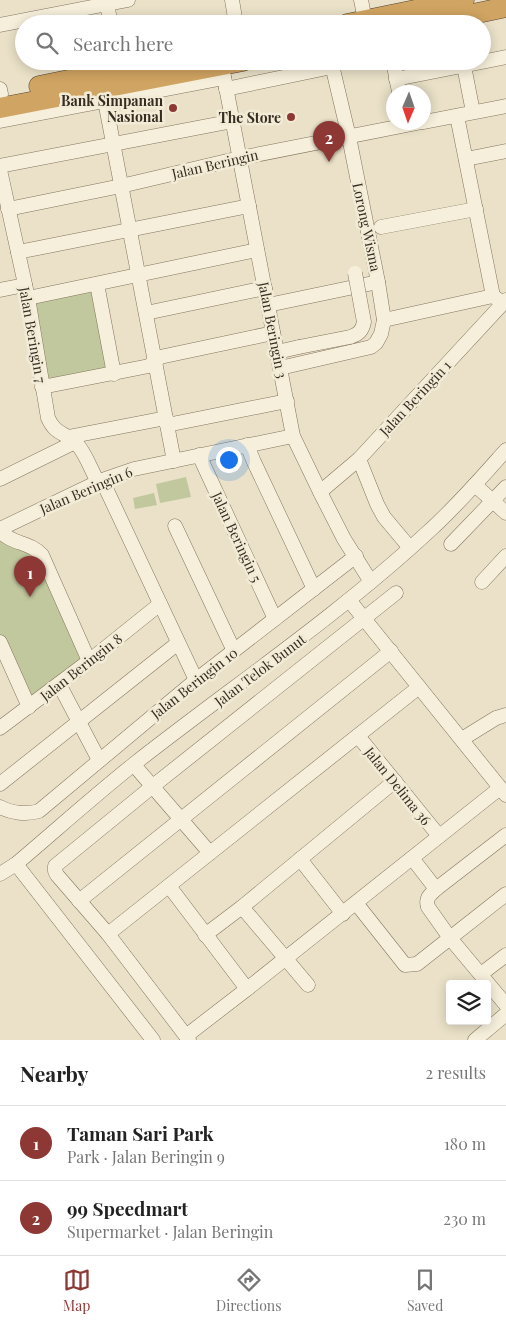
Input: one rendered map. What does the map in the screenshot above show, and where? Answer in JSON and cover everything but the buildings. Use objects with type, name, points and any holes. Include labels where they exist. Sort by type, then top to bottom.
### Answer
[{"type":"highway","points":[[390,15],[464,0]]},
{"type":"highway","points":[[476,15],[506,7]]},
{"type":"highway","points":[[0,96],[103,70]]},
{"type":"highway","points":[[0,96],[223,73]]},
{"type":"street","points":[[46,15],[106,2],[128,0]]},
{"type":"street","points":[[232,0],[234,15]]},
{"type":"street","points":[[358,15],[361,0]]},
{"type":"street","points":[[106,2],[109,15]]},
{"type":"street","points":[[0,25],[15,22]]},
{"type":"street","points":[[491,59],[506,57]]},
{"type":"street","points":[[0,121],[105,101],[223,73],[259,70]]},
{"type":"street","name":"Lorong Wisma","points":[[280,368],[371,347],[376,344],[381,334],[384,320],[349,137],[333,70]]},
{"type":"street","points":[[395,70],[398,85]]},
{"type":"street","points":[[401,85],[443,70]]},
{"type":"street","points":[[464,70],[473,112]]},
{"type":"street","name":"Jalan Beringin 3","points":[[223,73],[293,436],[344,539],[371,582]]},
{"type":"street","points":[[105,101],[174,460]]},
{"type":"street","name":"Jalan Beringin","points":[[431,121],[506,106]]},
{"type":"street","points":[[384,320],[501,300],[476,209],[457,116]]},
{"type":"street","points":[[0,166],[232,121]]},
{"type":"street","name":"Jalan Beringin","points":[[8,209],[121,186],[240,158],[386,129]]},
{"type":"street","points":[[466,159],[506,151]]},
{"type":"street","name":"Jalan Beringin 7","points":[[0,170],[26,291],[48,418],[55,430],[72,440],[81,449],[100,481],[196,680]]},
{"type":"street","points":[[18,252],[249,206]]},
{"type":"street","points":[[381,228],[476,209]]},
{"type":"street","points":[[0,290],[26,291],[96,284],[257,250]]},
{"type":"street","points":[[277,352],[350,337],[362,329],[364,322],[355,273]]},
{"type":"street","points":[[268,305],[378,282]]},
{"type":"street","points":[[96,284],[114,374]]},
{"type":"street","points":[[146,313],[265,288]]},
{"type":"street","name":"Jalan Beringin 1","points":[[320,492],[359,459],[501,300]]},
{"type":"street","points":[[42,387],[149,366],[160,357],[274,333]]},
{"type":"street","points":[[0,478],[72,440],[166,421],[287,401]]},
{"type":"street","name":"Jalan Beringin 6","points":[[0,530],[100,481],[134,469],[293,436]]},
{"type":"street","points":[[247,445],[314,589]]},
{"type":"street","name":"Jalan Telok Bunut","points":[[0,874],[16,864],[134,765],[279,656],[371,582],[410,548],[475,485],[506,450]]},
{"type":"street","name":"Jalan Beringin 5","points":[[199,455],[275,619]]},
{"type":"street","points":[[359,459],[384,517],[410,548]]},
{"type":"street","points":[[475,485],[506,513]]},
{"type":"street","points":[[450,544],[506,488]]},
{"type":"street","points":[[175,526],[234,651]]},
{"type":"street","points":[[0,530],[10,540],[34,548],[42,556],[90,661]]},
{"type":"street","name":"Jalan Beringin 10","points":[[0,807],[12,812],[34,813],[39,811],[196,680],[356,556]]},
{"type":"street","points":[[482,582],[506,556]]},
{"type":"street","points":[[349,600],[364,618],[391,651],[419,687],[462,739],[503,792],[439,836],[188,1038],[108,934],[57,876],[54,871],[56,866],[153,786],[364,618],[396,593]]},
{"type":"street","name":"Jalan Beringin 8","points":[[0,728],[90,661],[160,604]]},
{"type":"street","points":[[0,642],[30,707]]},
{"type":"street","points":[[0,784],[178,643]]},
{"type":"street","points":[[79,901],[391,651]]},
{"type":"street","points":[[59,684],[99,760]]},
{"type":"street","points":[[108,934],[419,687]]},
{"type":"street","points":[[462,739],[496,718],[506,715]]},
{"type":"street","name":"Jalan Delima 36","points":[[358,736],[439,836]]},
{"type":"street","points":[[134,765],[210,853]]},
{"type":"street","points":[[205,934],[242,907],[394,781]]},
{"type":"street","points":[[506,835],[436,889],[426,902],[450,938],[506,1005]]},
{"type":"street","points":[[412,858],[436,889]]},
{"type":"street","points":[[300,859],[343,914]]},
{"type":"street","points":[[16,864],[153,1040]]},
{"type":"street","points":[[169,886],[247,989]]},
{"type":"street","points":[[356,903],[405,965],[417,964],[506,894]]},
{"type":"street","points":[[242,907],[308,986]]},
{"type":"street","points":[[481,974],[506,955]]},
{"type":"street","points":[[475,1040],[506,1014]]},
{"type":"green space","points":[[97,284],[114,374],[42,387],[28,298]]},
{"type":"green space","points":[[186,477],[191,497],[160,503],[156,484]]},
{"type":"green space","points":[[154,493],[157,505],[135,509],[133,498]]},
{"type":"green space","points":[[0,532],[33,548],[89,659],[30,705],[0,640]]},
{"type":"place","name":"Bank Simpanan Nasional","points":[[173,108]]},
{"type":"place","name":"The Store","points":[[291,117]]},
{"type":"place","name":"99 Speedmart","points":[[329,162]]},
{"type":"place","name":"Taman Sari Park","points":[[30,597]]}]
